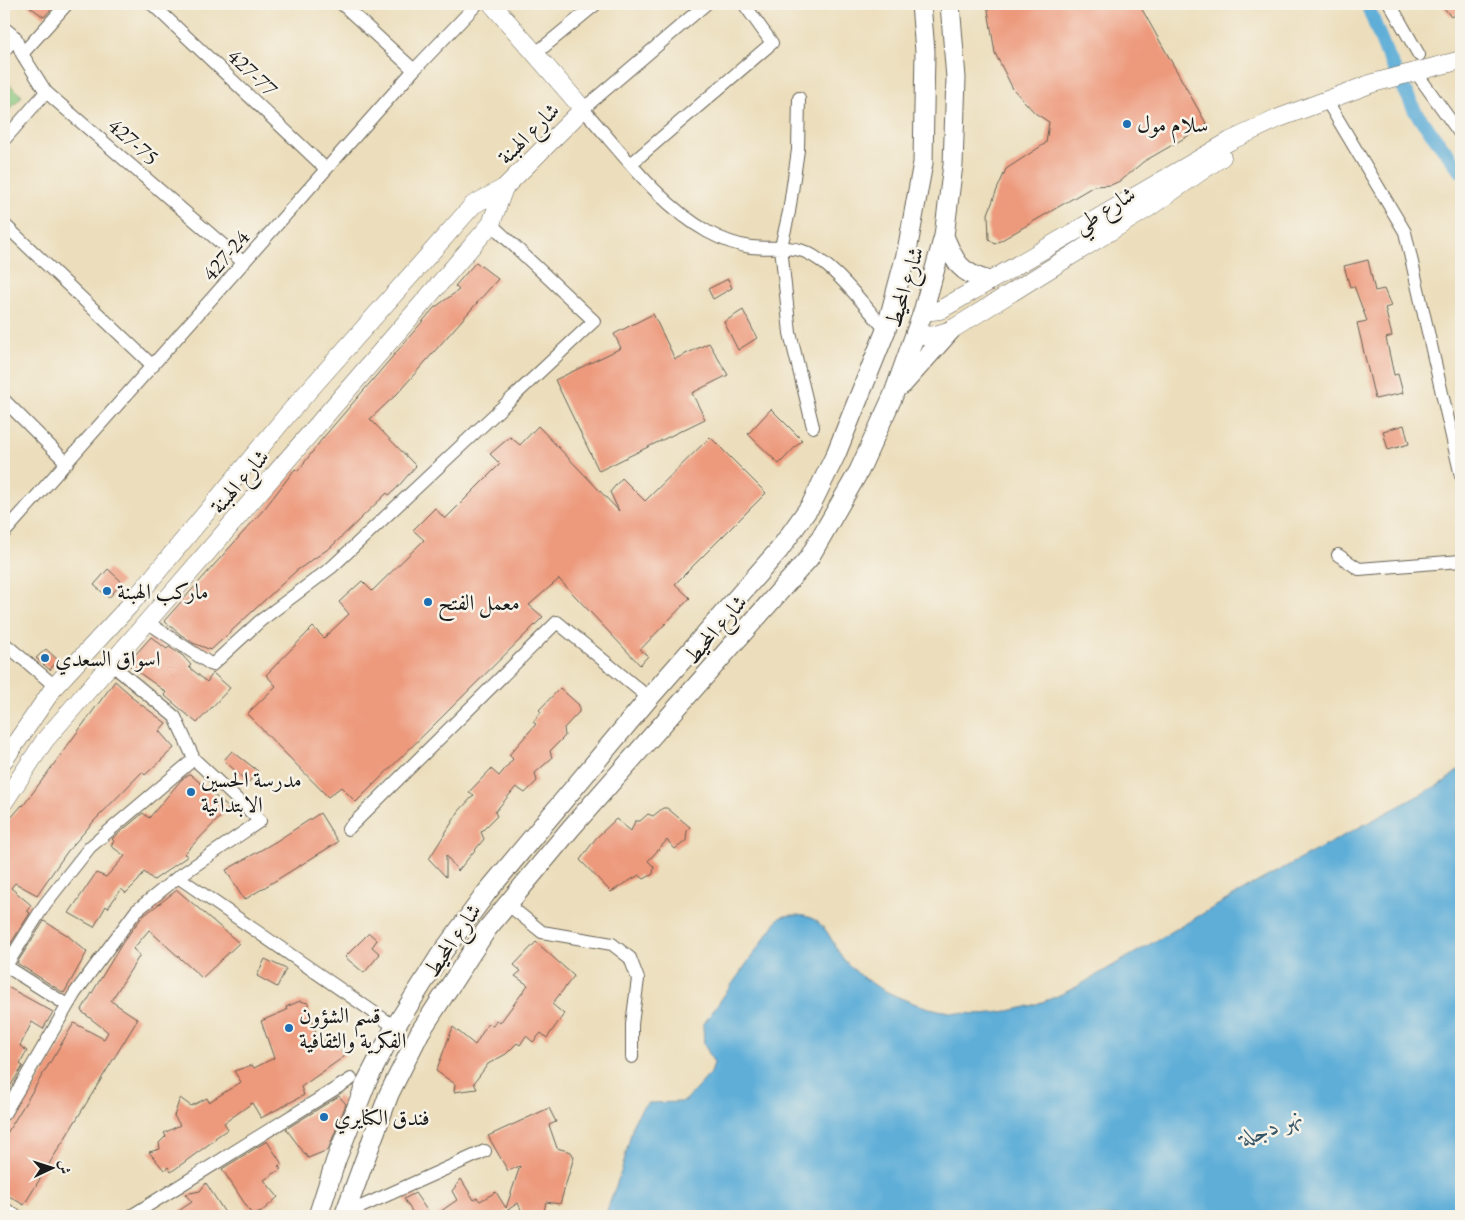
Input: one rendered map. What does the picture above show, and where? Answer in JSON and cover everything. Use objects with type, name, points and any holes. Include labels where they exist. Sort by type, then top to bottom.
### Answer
[{"type":"main road","name":"شارع المحيط","points":[[318,1216],[336,1160],[356,1108],[395,1027],[440,956],[486,892],[649,698],[779,550],[811,505],[836,454],[883,336],[907,251],[923,163],[925,51],[921,4]]},
{"type":"main road","name":"شارع المحيط","points":[[345,1215],[389,1094],[420,1032],[448,987],[506,903],[809,558],[859,471],[893,396],[928,294],[944,236],[953,165],[956,78],[950,4]]},
{"type":"main road","points":[[944,236],[951,255],[960,268],[971,276],[989,282]]},
{"type":"main road","points":[[898,287],[911,296],[919,297],[928,294]]},
{"type":"main road","points":[[898,287],[897,304],[900,317],[914,337]]},
{"type":"main road","points":[[907,356],[904,348],[883,336],[900,317],[913,312],[922,312]]},
{"type":"main road","points":[[893,396],[920,362],[951,330]]},
{"type":"street","points":[[22,54],[67,4]]},
{"type":"street","name":"427-77","points":[[152,4],[326,169]]},
{"type":"street","points":[[342,4],[414,70]]},
{"type":"street","points":[[535,54],[596,4]]},
{"type":"street","points":[[583,109],[706,4]]},
{"type":"street","points":[[632,163],[772,43],[744,4]]},
{"type":"street","points":[[1390,4],[1420,64],[1461,135]]},
{"type":"street","points":[[490,5],[661,195],[708,231],[729,241],[751,247],[781,247],[803,251],[836,275],[883,336]]},
{"type":"street","name":"427-24","points":[[4,533],[414,70],[490,5]]},
{"type":"street","points":[[4,28],[15,37],[4,51]]},
{"type":"street","name":"427-75","points":[[15,37],[22,54],[46,92],[244,262]]},
{"type":"street","name":"شارع طي","points":[[922,312],[940,310],[1230,141],[1279,118],[1320,104],[1420,64],[1461,60]]},
{"type":"street","points":[[4,140],[46,92]]},
{"type":"street","points":[[799,98],[798,150],[789,212],[781,247],[790,333],[813,427]]},
{"type":"street","points":[[1320,104],[1405,232],[1461,476]]},
{"type":"street","name":"شارع طي","points":[[914,337],[935,335],[951,330],[1148,208],[1242,144],[1320,104]]},
{"type":"street","name":"شارع الهبنة","points":[[4,760],[55,686],[129,606],[288,414],[473,205],[504,188],[583,109]]},
{"type":"street","name":"شارع الهبنة","points":[[4,802],[45,740],[491,224],[504,188]]},
{"type":"street","points":[[4,224],[153,366]]},
{"type":"street","points":[[129,606],[147,622],[212,664],[260,621],[332,567],[594,321],[491,224]]},
{"type":"street","points":[[4,400],[67,463]]},
{"type":"street","points":[[1338,555],[1359,569],[1461,561]]},
{"type":"street","points":[[348,829],[557,622],[649,698]]},
{"type":"street","points":[[4,643],[55,686]]},
{"type":"street","points":[[4,1114],[68,1005],[136,911],[178,877],[260,821],[194,759],[175,717],[111,664]]},
{"type":"street","points":[[68,1005],[5,967],[45,904],[90,847],[194,759]]},
{"type":"street","points":[[178,877],[395,1027]]},
{"type":"street","points":[[506,903],[542,932],[612,944],[630,958],[638,980],[632,1024],[632,1057]]},
{"type":"street","points":[[131,1216],[351,1079]]},
{"type":"street","points":[[345,1215],[485,1151]]},
{"type":"street","points":[[4,1208],[16,1216]]},
{"type":"green space","points":[[4,80],[22,96],[4,116]]},
{"type":"water","name":"نهر دجلة","points":[[1461,768],[1461,1216],[605,1216],[622,1169],[634,1121],[643,1107],[649,1103],[681,1102],[686,1100],[711,1073],[714,1063],[704,1044],[703,1025],[779,918],[789,915],[800,915],[815,920],[823,927],[843,959],[852,968],[869,982],[894,995],[940,1010],[986,1014],[1009,1011],[1032,1005],[1076,987],[1261,880],[1444,782]]},
{"type":"building","points":[[26,4],[56,4],[44,17]]},
{"type":"building","name":"سلام مول","points":[[987,4],[1139,4],[1207,125],[1143,162],[1122,180],[1111,185],[1094,186],[995,244],[989,239],[988,214],[1006,169],[1046,143],[1049,122],[1035,113],[1013,89],[995,53]]},
{"type":"building","points":[[1441,4],[1461,4],[1461,11],[1451,17]]},
{"type":"building","points":[[1368,260],[1375,291],[1384,289],[1391,306],[1385,308],[1392,336],[1386,338],[1394,375],[1398,374],[1403,393],[1375,399],[1357,323],[1367,321],[1354,286],[1350,287],[1344,266]]},
{"type":"building","points":[[476,262],[498,279],[397,394],[370,419],[416,466],[396,489],[389,495],[387,493],[331,547],[296,571],[211,650],[193,643],[164,621],[265,508],[295,469],[298,471],[322,439],[434,308],[459,290],[455,286]]},
{"type":"building","points":[[728,279],[732,288],[713,299],[708,289]]},
{"type":"building","points":[[743,310],[757,338],[738,350],[724,322]]},
{"type":"building","points":[[653,314],[675,359],[709,343],[728,375],[692,393],[705,419],[599,471],[555,380],[621,348],[614,334]]},
{"type":"building","points":[[771,409],[802,440],[779,464],[748,434]]},
{"type":"building","points":[[1404,425],[1409,444],[1388,450],[1383,431]]},
{"type":"building","name":"معمل الفتح","points":[[538,426],[619,511],[610,492],[622,478],[645,501],[710,437],[766,493],[675,584],[690,598],[640,650],[648,656],[640,665],[559,579],[529,605],[543,617],[356,802],[341,787],[328,797],[247,714],[276,686],[266,675],[313,627],[324,638],[349,614],[339,602],[362,581],[372,591],[424,540],[413,530],[435,508],[445,519],[500,464],[490,454],[510,437],[520,445]]},
{"type":"building","points":[[108,569],[122,582],[109,598],[94,585]]},
{"type":"building","points":[[151,637],[167,649],[169,647],[182,655],[191,665],[189,667],[207,682],[213,673],[230,688],[197,723],[164,695],[166,692],[127,664]]},
{"type":"building","name":"اسواق السعدي","points":[[46,649],[58,660],[50,670],[36,658]]},
{"type":"building","points":[[115,681],[131,697],[166,723],[159,731],[174,748],[145,775],[142,772],[94,821],[67,852],[37,895],[15,883],[11,888],[31,905],[27,911],[30,913],[4,954],[4,826],[23,806]]},
{"type":"building","points":[[560,688],[579,705],[579,712],[564,728],[565,736],[550,751],[552,758],[535,773],[537,781],[525,793],[516,787],[495,812],[497,816],[481,832],[484,839],[458,871],[446,855],[446,877],[429,859],[459,811],[474,795],[469,792],[491,769],[499,776],[513,759],[509,755],[536,724],[533,722],[541,712],[539,710]]},
{"type":"building","points":[[232,751],[258,771],[248,783],[224,760]]},
{"type":"building","points":[[190,774],[229,808],[184,854],[188,856],[154,880],[144,872],[126,893],[121,889],[108,908],[106,906],[94,927],[69,913],[96,873],[106,877],[125,856],[111,846],[114,841],[112,839],[143,813],[149,818],[182,779]]},
{"type":"building","points":[[663,808],[667,808],[690,827],[687,831],[686,841],[675,849],[667,840],[648,861],[654,867],[653,874],[644,879],[639,875],[611,892],[580,860],[596,838],[616,819],[631,831],[635,821],[640,821],[648,814],[653,816]]},
{"type":"building","points":[[320,813],[338,842],[244,900],[226,870]]},
{"type":"building","points":[[177,890],[239,943],[202,978],[149,930],[133,949],[140,955],[111,1001],[138,1019],[24,1205],[4,1193],[4,1138],[74,1023],[104,1039],[108,1032],[81,1011],[123,942],[142,917]]},
{"type":"building","points":[[44,921],[67,935],[87,952],[64,993],[17,963]]},
{"type":"building","points":[[369,933],[377,940],[372,947],[380,954],[364,973],[345,957]]},
{"type":"building","points":[[536,942],[574,976],[552,1004],[564,1014],[547,1038],[541,1033],[533,1042],[526,1036],[520,1045],[517,1043],[506,1054],[488,1064],[474,1083],[477,1089],[454,1092],[455,1084],[436,1071],[453,1027],[475,1045],[488,1023],[493,1026],[496,1020],[500,1023],[528,985],[515,976],[521,971],[514,965]]},
{"type":"building","points":[[265,959],[286,969],[277,987],[257,976]]},
{"type":"building","points":[[4,985],[53,1012],[43,1029],[32,1022],[20,1046],[27,1051],[20,1064],[23,1066],[4,1096]]},
{"type":"building","points":[[300,1001],[308,1003],[318,1042],[331,1039],[345,1056],[301,1087],[304,1095],[261,1118],[252,1103],[224,1123],[228,1129],[216,1139],[171,1172],[168,1167],[164,1170],[149,1152],[160,1149],[159,1143],[166,1136],[164,1133],[180,1125],[174,1116],[180,1098],[191,1106],[207,1098],[209,1102],[241,1082],[234,1071],[252,1065],[254,1068],[274,1058],[261,1021],[287,1010],[286,1007]]},
{"type":"building","name":"فندق الكنايري","points":[[339,1096],[346,1104],[328,1150],[308,1158],[286,1129]]},
{"type":"building","points":[[549,1108],[556,1122],[549,1125],[557,1148],[571,1152],[574,1157],[560,1204],[546,1202],[544,1211],[529,1216],[524,1216],[518,1203],[499,1216],[434,1216],[457,1200],[452,1191],[461,1179],[474,1200],[477,1198],[480,1201],[496,1192],[506,1208],[520,1166],[508,1171],[488,1136]]},
{"type":"building","points":[[267,1141],[282,1164],[278,1166],[281,1169],[264,1180],[278,1197],[260,1213],[258,1212],[253,1216],[222,1169]]},
{"type":"building","points":[[206,1183],[227,1216],[171,1216],[192,1202],[185,1194],[200,1191]]},
{"type":"building","points":[[415,1193],[431,1216],[415,1216],[404,1199]]},
{"type":"waterway","points":[[1367,4],[1385,50],[1416,113],[1461,171]]},
{"type":"place","name":"سلام مول","points":[[1127,124]]},
{"type":"place","name":"ماركب الهبنة","points":[[107,591]]},
{"type":"place","name":"معمل الفتح","points":[[428,602]]},
{"type":"place","name":"اسواق السعدي","points":[[45,658]]},
{"type":"place","name":"مدرسة الحسين الابتدائية","points":[[191,792]]},
{"type":"place","name":"قسم الشؤون الفكرية والثقافية","points":[[289,1028]]},
{"type":"place","name":"فندق الكنايري","points":[[324,1117]]}]
